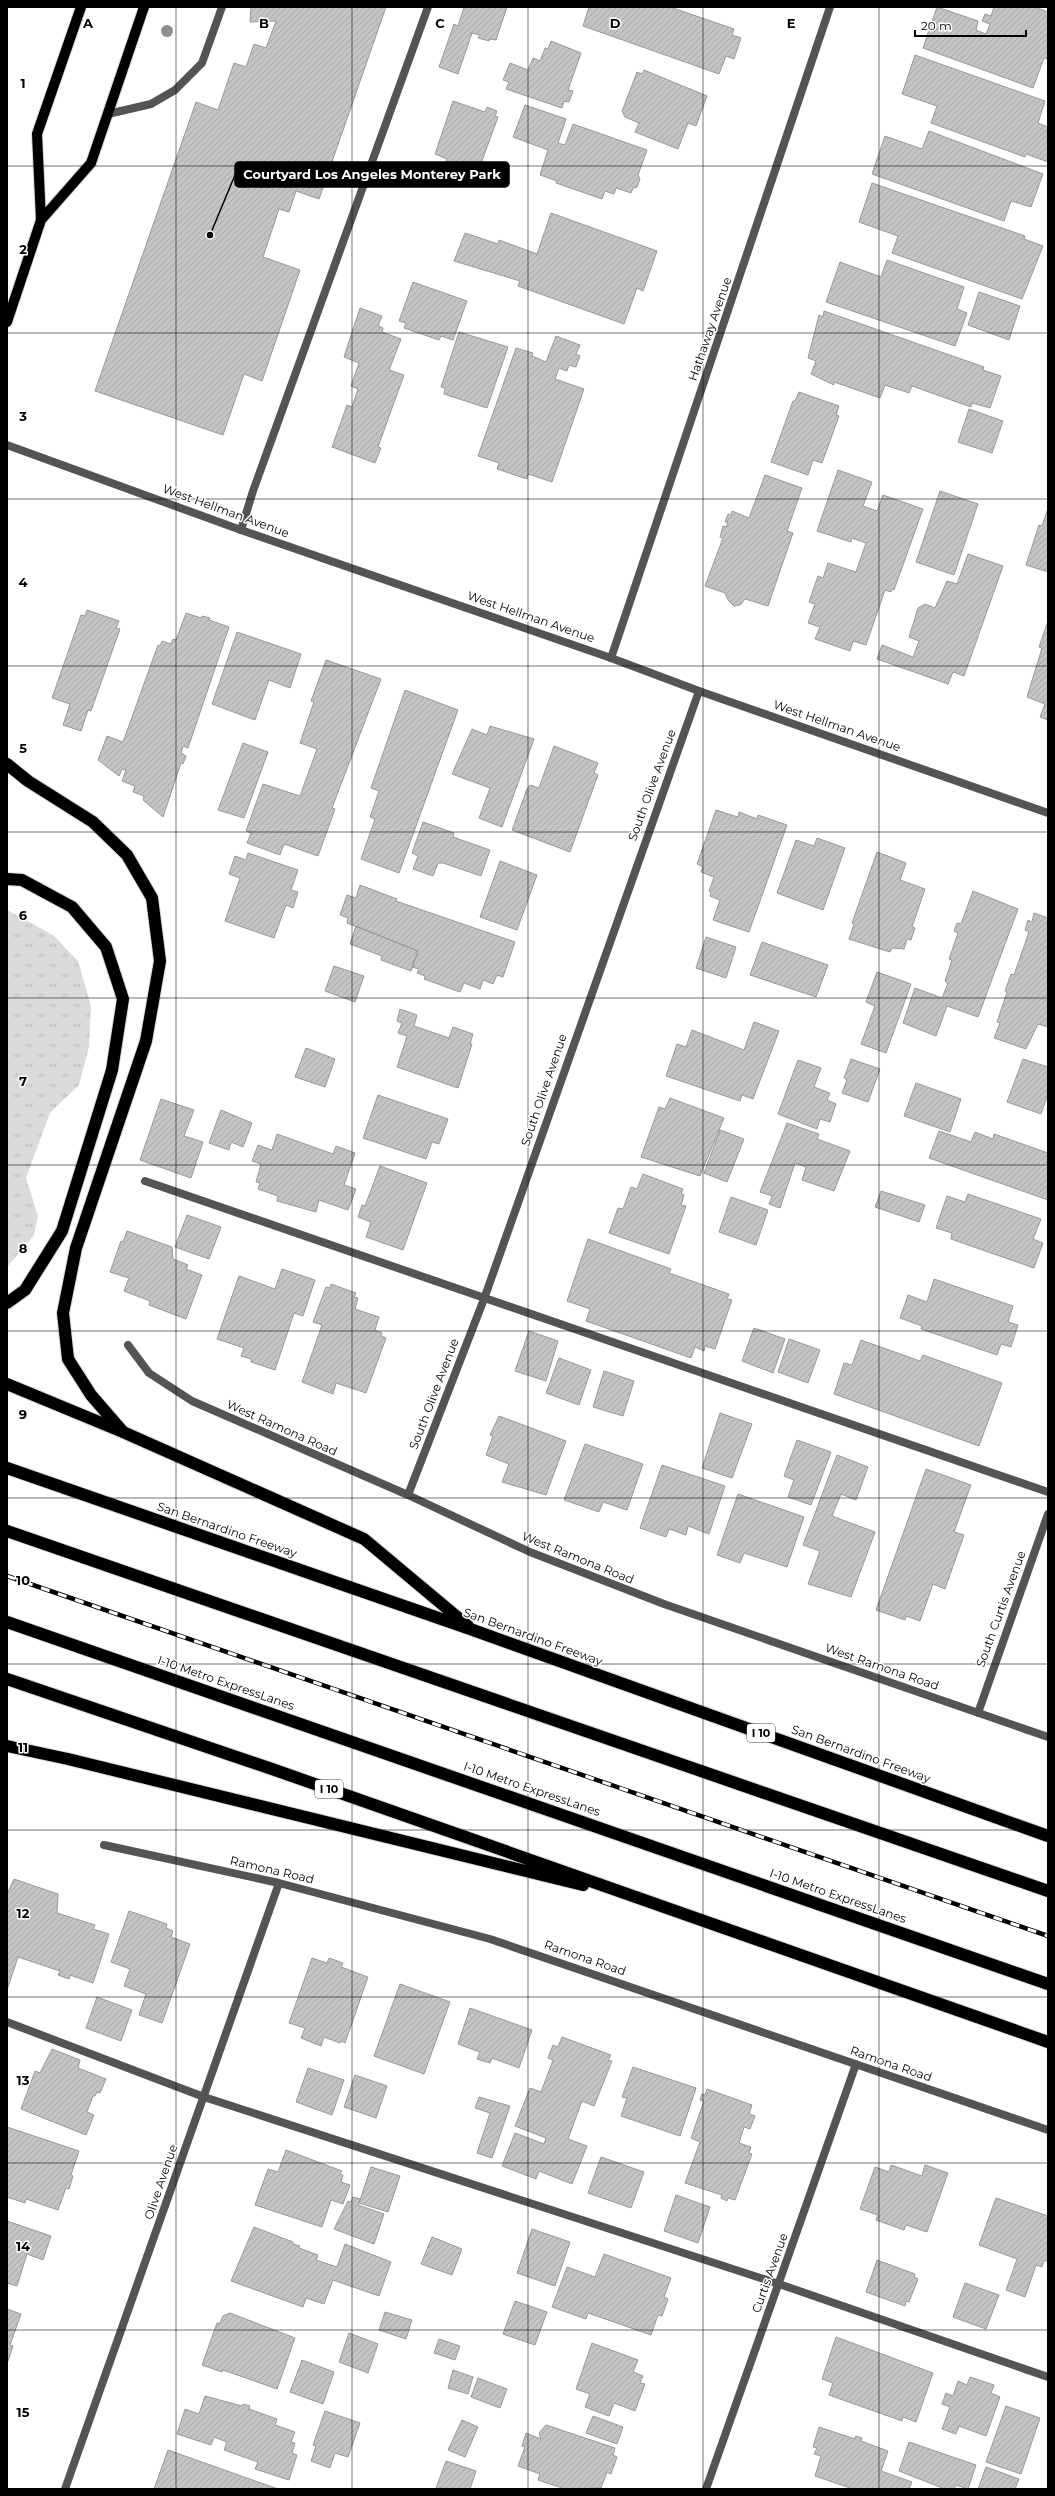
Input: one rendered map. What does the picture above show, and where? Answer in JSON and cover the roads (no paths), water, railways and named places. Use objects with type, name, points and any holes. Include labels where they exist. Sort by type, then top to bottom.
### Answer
[{"type":"highway","points":[[7,764],[28,781],[93,822],[127,855],[152,898],[160,961],[146,1041],[76,1248],[63,1313],[68,1359],[91,1395],[123,1432]]},
{"type":"highway","points":[[7,878],[22,880],[72,907],[106,947],[123,999],[112,1070],[62,1231],[25,1290],[7,1303]]},
{"type":"highway","points":[[7,1384],[123,1432],[364,1539],[473,1630]]},
{"type":"highway","name":"San Bernardino Freeway","points":[[7,1468],[473,1630],[1048,1836]]},
{"type":"highway","points":[[7,1531],[1048,1891]]},
{"type":"highway","name":"I-10 Metro ExpressLanes","points":[[7,1622],[1048,1984]]},
{"type":"highway","name":"I 10","points":[[7,1679],[272,1769],[1048,2042]]},
{"type":"highway","points":[[7,1746],[68,1759],[650,1902]]},
{"type":"main road","points":[[7,322],[41,220],[36,134],[81,7]]},
{"type":"main road","points":[[41,220],[91,163],[144,7]]},
{"type":"street","points":[[108,114],[151,104],[175,90],[202,63],[222,7]]},
{"type":"street","points":[[241,530],[253,491],[428,7]]},
{"type":"street","name":"Hathaway Avenue","points":[[612,658],[830,7]]},
{"type":"street","name":"West Hellman Avenue","points":[[7,445],[241,530],[612,658],[699,691],[1048,813]]},
{"type":"street","name":"South Olive Avenue","points":[[408,1496],[484,1299],[699,691]]},
{"type":"street","points":[[145,1181],[1048,1492]]},
{"type":"street","name":"West Ramona Road","points":[[128,1345],[149,1373],[192,1402],[408,1496],[530,1552],[664,1604],[1048,1737]]},
{"type":"street","name":"South Curtis Avenue","points":[[978,1713],[1048,1514]]},
{"type":"street","name":"Ramona Road","points":[[104,1845],[279,1883],[490,1939],[1048,2130]]},
{"type":"street","name":"Olive Avenue","points":[[66,2489],[279,1883]]},
{"type":"street","points":[[7,2022],[204,2097],[778,2284],[1048,2377]]},
{"type":"street","name":"Curtis Avenue","points":[[706,2489],[856,2064]]},
{"type":"railway","points":[[7,1576],[1048,1936]]},
{"type":"place","name":"Courtyard Los Angeles Monterey Park","points":[[210,235]]}]
